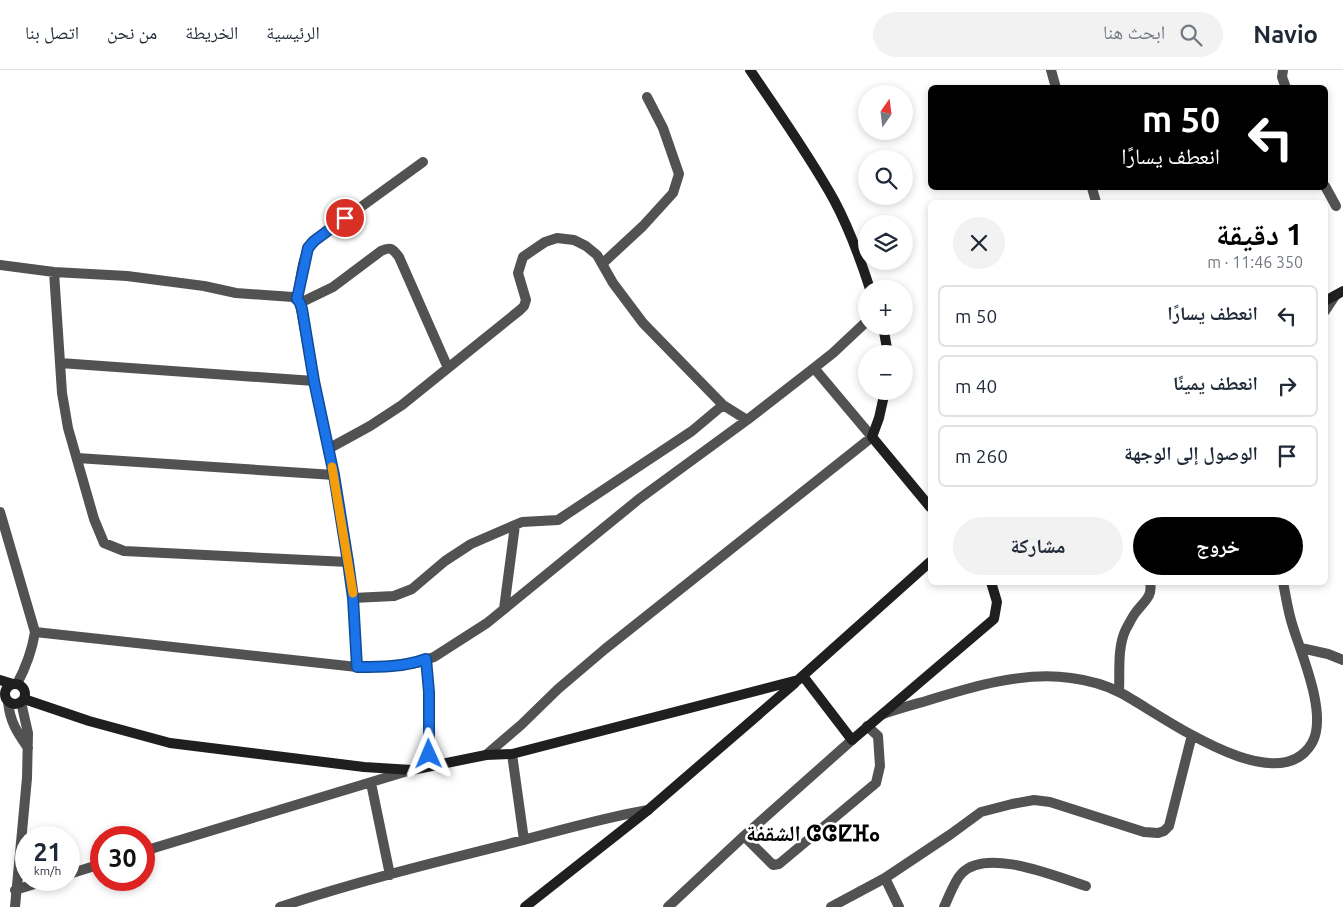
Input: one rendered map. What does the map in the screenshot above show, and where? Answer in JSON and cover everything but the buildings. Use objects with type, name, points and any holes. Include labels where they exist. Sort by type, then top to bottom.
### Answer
[{"type":"main road","points":[[750,70],[811,161],[834,201],[854,243],[867,280]]},
{"type":"main road","points":[[1328,299],[1339,293]]},
{"type":"main road","points":[[883,400],[872,437],[928,505]]},
{"type":"main road","points":[[525,907],[648,810],[928,564]]},
{"type":"main road","points":[[800,678],[852,740],[994,619],[998,602],[992,585]]},
{"type":"main road","points":[[15,684],[6,690],[5,699],[12,704],[22,701],[170,743],[364,767],[412,770],[486,755],[512,754],[800,678]]},
{"type":"main road","points":[[0,680],[15,684],[24,690],[22,701]]},
{"type":"street","points":[[1051,70],[1055,85]]},
{"type":"street","points":[[1283,70],[1282,77],[1285,85]]},
{"type":"street","points":[[602,264],[643,226],[673,193],[679,174],[663,128],[648,97]]},
{"type":"street","points":[[357,667],[353,598],[334,475],[298,301],[305,257],[308,248],[314,241],[423,162]]},
{"type":"street","points":[[1327,190],[1336,206]]},
{"type":"street","points":[[328,449],[402,406],[524,306],[526,300],[518,273],[520,263],[523,257],[545,242],[557,238],[574,240],[586,246],[597,255],[613,283],[643,323],[723,406],[747,420]]},
{"type":"street","points":[[0,265],[54,272],[127,276],[204,286],[236,293],[288,297],[298,301],[333,287],[381,251],[388,248],[393,249],[399,257],[448,368]]},
{"type":"street","points":[[54,272],[60,363],[68,428],[94,519],[104,543],[124,552],[348,562]]},
{"type":"street","points":[[1328,307],[1339,293]]},
{"type":"street","points":[[35,632],[357,667],[386,667],[416,663],[450,647],[487,623],[639,498],[747,420],[834,353],[858,330]]},
{"type":"street","points":[[60,363],[314,381]]},
{"type":"street","points":[[486,755],[605,649],[872,437],[814,368]]},
{"type":"street","points":[[353,598],[394,596],[412,589],[460,550],[471,544],[530,520],[548,522],[566,516],[692,431],[723,406]]},
{"type":"street","points":[[77,458],[334,475]]},
{"type":"street","points":[[0,512],[35,632],[30,656],[15,684]]},
{"type":"street","points":[[504,609],[515,525]]},
{"type":"street","points":[[1120,692],[1121,649],[1125,631],[1136,612],[1149,598],[1150,585]]},
{"type":"street","points":[[881,715],[954,692],[1007,680],[1068,677],[1086,680],[1120,692],[1192,735],[1226,751],[1270,763],[1290,762],[1303,754],[1312,743],[1316,730],[1316,718],[1315,700],[1293,627],[1284,585]]},
{"type":"street","points":[[1300,648],[1328,654],[1343,660]]},
{"type":"street","points":[[426,659],[429,692],[429,766]]},
{"type":"street","points":[[5,699],[9,716],[28,748]]},
{"type":"street","points":[[22,701],[28,733],[28,748],[22,826]]},
{"type":"street","points":[[744,836],[774,865],[779,864],[876,783],[880,766],[878,736],[867,726]]},
{"type":"street","points":[[831,907],[885,878],[981,812],[1012,804],[1034,800],[1050,802],[1144,832],[1158,833],[1164,831],[1171,820],[1181,773],[1192,735]]},
{"type":"street","points":[[668,907],[852,740]]},
{"type":"street","points":[[512,754],[524,840]]},
{"type":"street","points":[[155,848],[371,784],[412,770]]},
{"type":"street","points":[[371,784],[390,875]]},
{"type":"street","points":[[280,907],[313,896],[594,820],[648,810]]},
{"type":"street","points":[[944,907],[961,874],[974,865],[989,863],[1017,865],[1086,886]]},
{"type":"street","points":[[885,878],[899,907]]},
{"type":"street","points":[[15,891],[15,907]]},
{"type":"slow traffic","points":[[332,467],[353,593]]},
{"type":"district","name":"الشقفة ⵛⵛⵇⴼⴰ","points":[[813,832]]},
{"type":"route","points":[[345,218],[314,241],[308,248],[297,299],[302,309],[314,381],[334,475],[353,598],[357,667],[386,667],[416,663],[426,659],[429,692],[429,754]]}]
